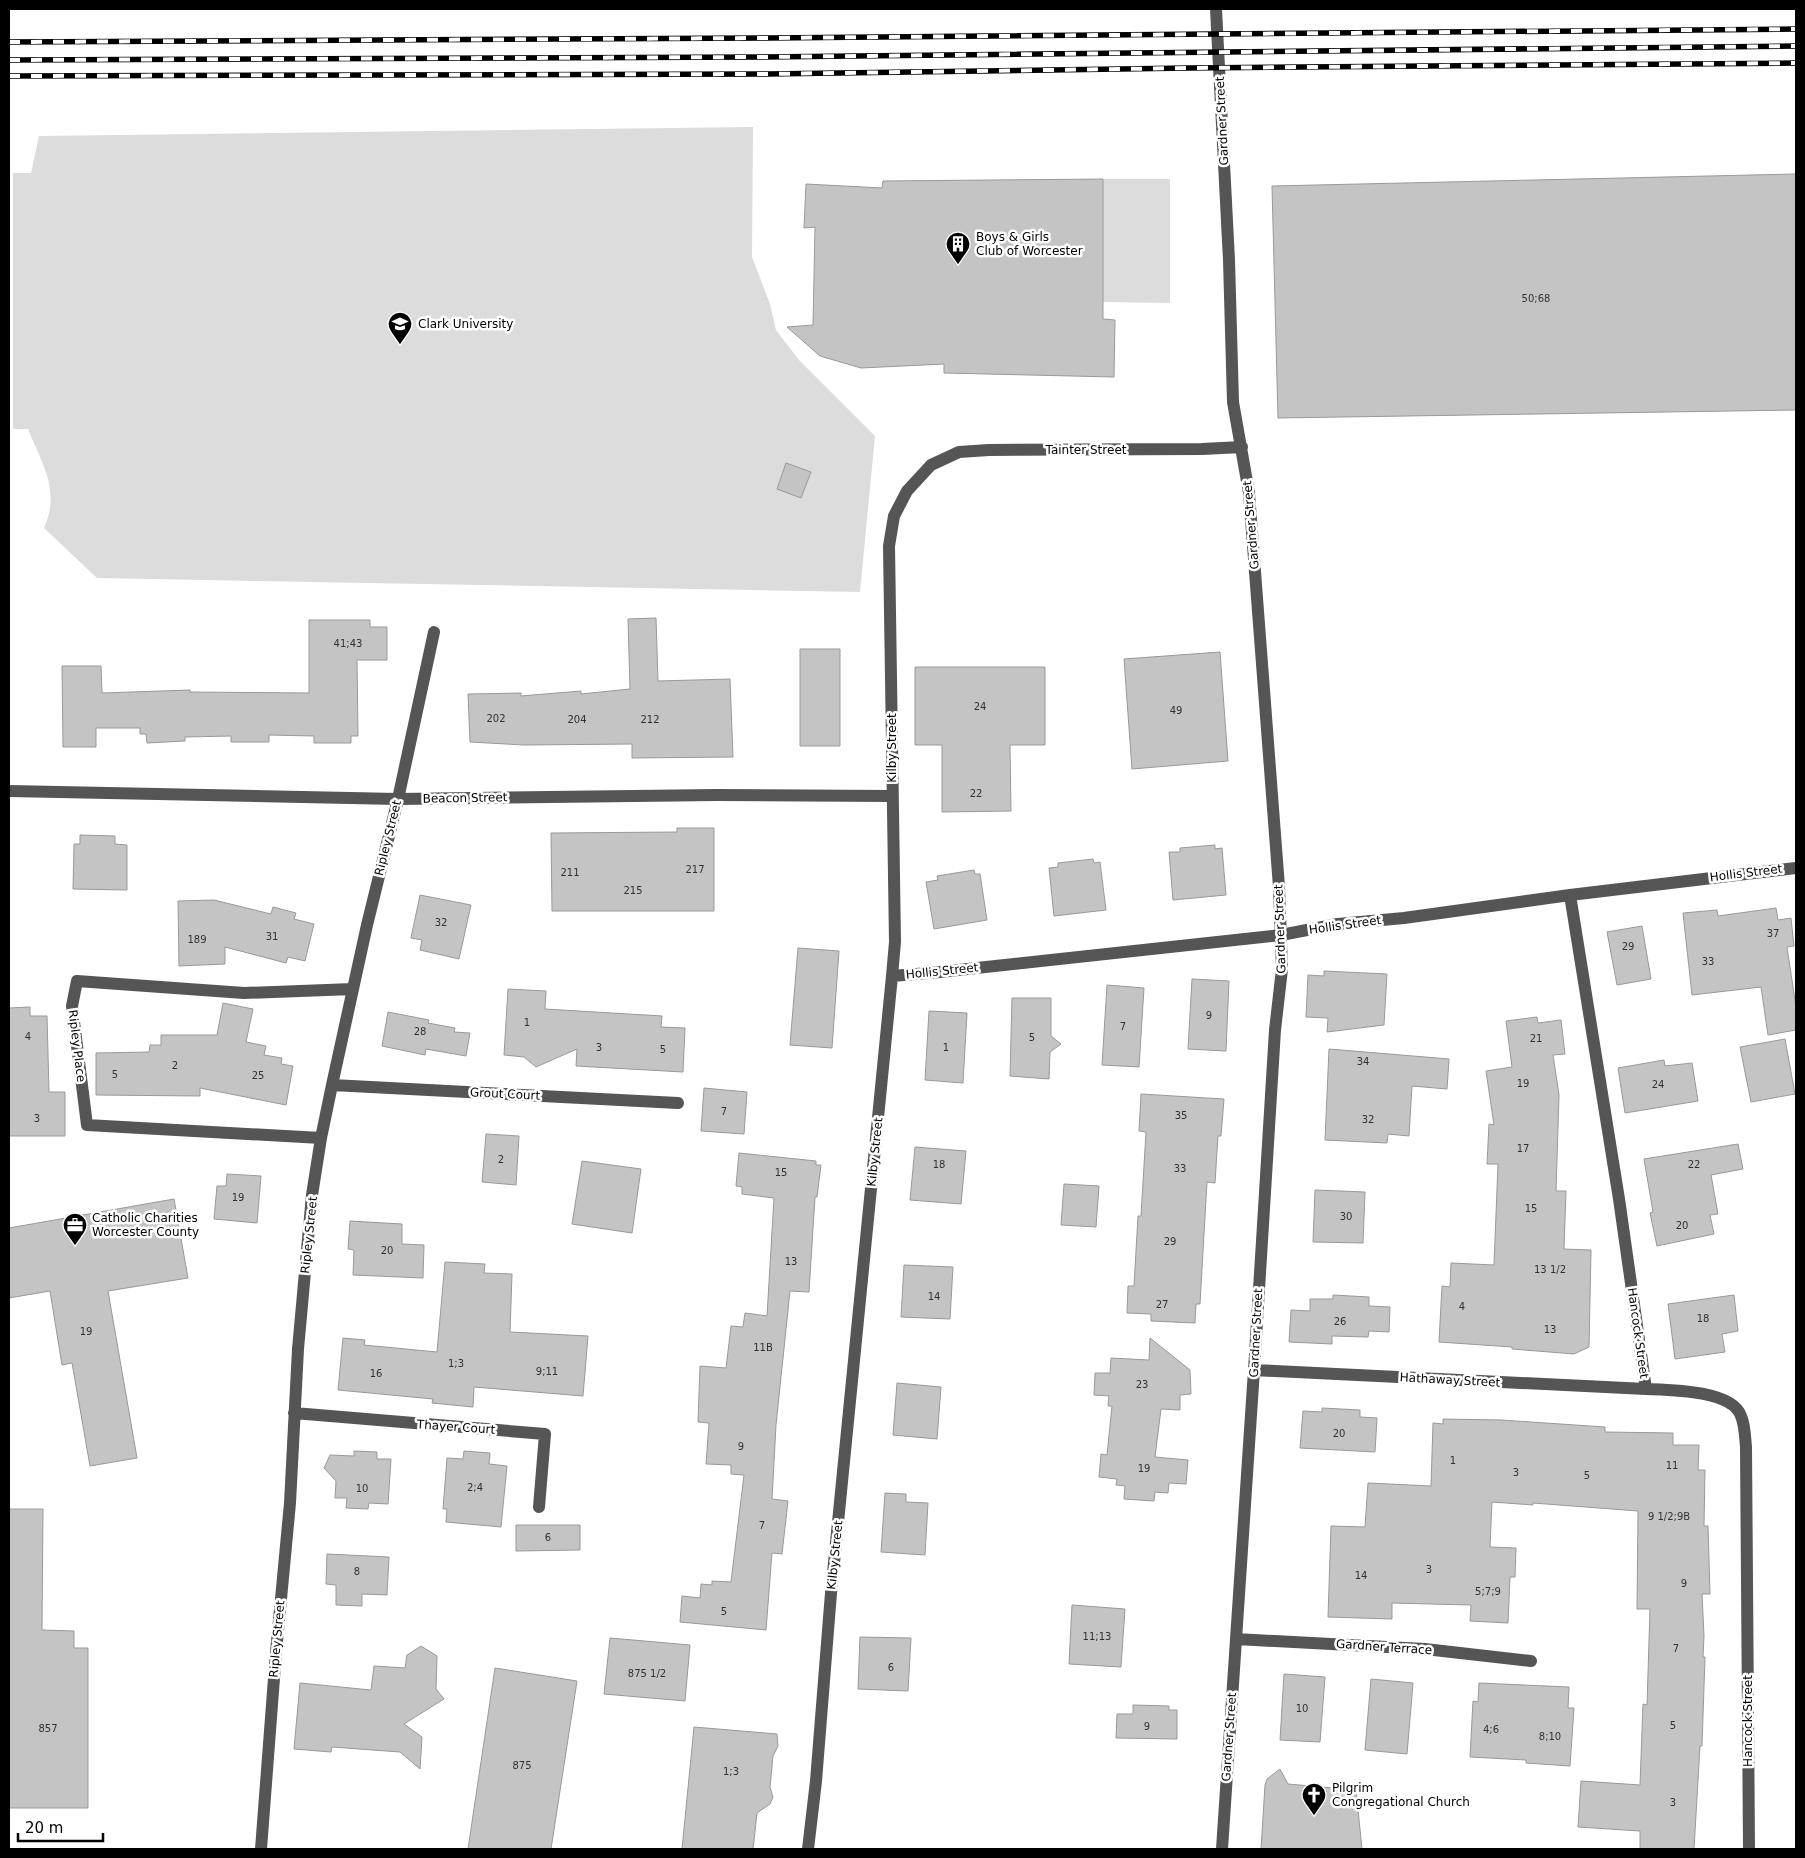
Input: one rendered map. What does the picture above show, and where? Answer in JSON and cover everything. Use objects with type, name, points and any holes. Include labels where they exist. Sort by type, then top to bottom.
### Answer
[{"type":"street","name":"Gardner Street","points":[[1216,9],[1228,250],[1233,402],[1249,492],[1266,707],[1282,969],[1271,1095],[1222,1849]]},
{"type":"street","name":"Tainter Street","points":[[932,465],[959,452],[989,450],[1202,450],[1242,447]]},
{"type":"street","name":"Kilby Street","points":[[808,1849],[816,1780],[833,1573],[892,976],[894,942],[889,546],[894,516],[907,491],[932,465]]},
{"type":"street","name":"Ripley Street","points":[[261,1849],[290,1502],[298,1349],[312,1195],[332,1085],[390,825],[398,799],[434,632]]},
{"type":"street","name":"Beacon Street","points":[[9,792],[398,799],[718,795],[892,796]]},
{"type":"street","name":"Hollis Street","points":[[892,976],[1281,935],[1338,924],[1404,918],[1570,895],[1796,868]]},
{"type":"street","name":"Hancock Street","points":[[1570,895],[1619,1199],[1646,1389],[1706,1394],[1728,1401],[1741,1414],[1746,1447],[1749,1849]]},
{"type":"street","name":"Ripley Place","points":[[321,1138],[87,1124],[72,1006],[77,981],[244,993],[353,989]]},
{"type":"street","name":"Grout Court","points":[[332,1085],[678,1103]]},
{"type":"street","name":"Hathaway Street","points":[[1254,1370],[1646,1389]]},
{"type":"street","name":"Thayer Court","points":[[294,1414],[545,1434],[539,1507]]},
{"type":"street","name":"Gardner Terrace","points":[[1236,1639],[1425,1649],[1531,1661]]},
{"type":"shaded area","name":"Clark University","points":[[753,127],[752,257],[770,304],[776,330],[799,360],[875,436],[860,592],[97,578],[44,528],[51,501],[48,477],[28,429],[13,429],[13,173],[31,173],[39,136]]},
{"type":"shaded area","points":[[1103,179],[1170,179],[1170,303],[1103,302]]},
{"type":"building","points":[[1796,174],[1796,410],[1278,418],[1272,186]]},
{"type":"building","name":"Boys & Girls Club of Worcester","points":[[1103,179],[1103,319],[1115,320],[1114,377],[944,373],[944,364],[861,368],[820,356],[787,327],[813,325],[815,227],[804,228],[806,184],[882,188],[883,181]]},
{"type":"building","points":[[786,463],[811,472],[801,498],[777,489]]},
{"type":"building","points":[[656,618],[658,681],[730,679],[733,757],[632,758],[632,744],[524,745],[470,742],[468,694],[521,693],[521,696],[581,691],[581,694],[630,689],[628,619]]},
{"type":"building","points":[[309,620],[370,620],[370,627],[387,627],[387,660],[357,660],[358,736],[351,736],[351,743],[314,743],[314,736],[269,735],[269,742],[231,742],[231,736],[185,737],[185,741],[147,743],[146,734],[140,734],[140,728],[96,728],[96,747],[63,747],[62,666],[101,666],[102,693],[190,690],[190,692],[309,693]]},
{"type":"building","points":[[800,649],[840,649],[840,746],[800,746]]},
{"type":"building","points":[[1220,652],[1228,761],[1132,769],[1124,659]]},
{"type":"building","points":[[915,667],[1045,667],[1045,745],[1010,745],[1011,811],[942,812],[942,745],[915,745]]},
{"type":"building","points":[[677,828],[714,828],[714,911],[552,911],[551,833],[677,832]]},
{"type":"building","points":[[80,835],[115,836],[115,844],[127,845],[127,890],[73,889],[74,844],[80,844]]},
{"type":"building","points":[[1215,845],[1215,849],[1222,848],[1226,895],[1173,900],[1169,852],[1180,852],[1180,848]]},
{"type":"building","points":[[1093,859],[1094,863],[1100,862],[1106,910],[1054,916],[1049,868],[1058,867],[1058,863]]},
{"type":"building","points":[[974,870],[975,874],[980,874],[987,920],[934,929],[926,882],[938,880],[937,876]]},
{"type":"building","points":[[420,895],[471,905],[459,959],[420,950],[422,940],[411,938]]},
{"type":"building","points":[[214,900],[271,914],[273,907],[296,913],[294,919],[314,924],[305,961],[288,957],[286,963],[225,947],[225,964],[179,966],[178,901]]},
{"type":"building","points":[[1776,908],[1778,920],[1791,918],[1794,946],[1787,947],[1796,1007],[1796,1030],[1768,1035],[1761,987],[1692,995],[1683,913],[1717,910],[1718,916]]},
{"type":"building","points":[[1642,926],[1651,979],[1617,985],[1607,932]]},
{"type":"building","points":[[798,948],[839,951],[832,1048],[790,1045]]},
{"type":"building","points":[[1324,971],[1387,974],[1384,1025],[1327,1032],[1328,1018],[1306,1017],[1308,975],[1324,976]]},
{"type":"building","points":[[1192,979],[1229,981],[1226,1051],[1188,1049]]},
{"type":"building","points":[[1107,985],[1144,988],[1139,1067],[1102,1065]]},
{"type":"building","points":[[508,989],[546,991],[545,1009],[662,1016],[661,1027],[685,1028],[683,1072],[576,1066],[577,1049],[536,1067],[524,1057],[504,1055]]},
{"type":"building","points":[[1012,998],[1051,998],[1051,1036],[1061,1044],[1050,1052],[1049,1079],[1010,1076]]},
{"type":"building","points":[[223,1003],[253,1009],[246,1042],[266,1046],[264,1055],[282,1058],[281,1064],[293,1066],[286,1105],[200,1088],[200,1096],[96,1095],[96,1053],[149,1052],[150,1045],[161,1045],[161,1035],[217,1035]]},
{"type":"building","points":[[30,1007],[30,1016],[47,1016],[49,1092],[65,1092],[65,1136],[9,1136],[9,1008]]},
{"type":"building","points":[[929,1011],[967,1013],[963,1083],[925,1080]]},
{"type":"building","points":[[388,1012],[429,1020],[428,1023],[455,1028],[454,1032],[470,1033],[466,1056],[426,1049],[425,1055],[382,1046]]},
{"type":"building","points":[[1537,1017],[1538,1023],[1561,1020],[1565,1054],[1553,1055],[1559,1095],[1556,1191],[1566,1191],[1564,1249],[1591,1250],[1589,1347],[1574,1354],[1439,1342],[1442,1286],[1450,1287],[1451,1263],[1494,1265],[1498,1164],[1487,1164],[1489,1124],[1494,1125],[1486,1071],[1512,1067],[1506,1021]]},
{"type":"building","points":[[1785,1039],[1795,1094],[1751,1102],[1740,1047]]},
{"type":"building","points":[[1329,1049],[1449,1059],[1447,1089],[1412,1086],[1409,1136],[1388,1134],[1387,1143],[1325,1140]]},
{"type":"building","points":[[1664,1060],[1665,1066],[1692,1063],[1698,1101],[1625,1113],[1618,1068]]},
{"type":"building","points":[[704,1088],[747,1092],[744,1134],[701,1131]]},
{"type":"building","points":[[1141,1094],[1224,1099],[1221,1136],[1218,1136],[1215,1183],[1207,1182],[1200,1304],[1196,1304],[1195,1323],[1151,1321],[1151,1314],[1127,1313],[1128,1286],[1134,1286],[1138,1216],[1141,1216],[1146,1132],[1139,1131]]},
{"type":"building","points":[[486,1134],[519,1136],[516,1185],[482,1182]]},
{"type":"building","points":[[1738,1144],[1743,1169],[1711,1175],[1718,1214],[1710,1215],[1714,1234],[1657,1246],[1650,1213],[1653,1212],[1644,1159]]},
{"type":"building","points":[[915,1147],[966,1151],[961,1204],[910,1200]]},
{"type":"building","points":[[739,1153],[816,1161],[816,1165],[821,1165],[817,1197],[815,1197],[809,1292],[790,1291],[776,1425],[772,1499],[788,1501],[782,1554],[772,1553],[766,1630],[680,1622],[682,1596],[700,1598],[701,1584],[712,1585],[712,1581],[731,1582],[744,1475],[731,1474],[731,1465],[706,1464],[709,1423],[698,1422],[700,1366],[726,1368],[731,1326],[743,1327],[745,1313],[767,1316],[774,1198],[742,1194],[742,1187],[736,1186]]},
{"type":"building","points":[[582,1161],[641,1169],[632,1233],[572,1224]]},
{"type":"building","points":[[227,1174],[261,1176],[257,1223],[214,1219],[217,1186],[226,1186]]},
{"type":"building","points":[[1064,1184],[1099,1186],[1096,1227],[1061,1225]]},
{"type":"building","points":[[1315,1190],[1365,1192],[1363,1243],[1313,1242]]},
{"type":"building","points":[[174,1199],[188,1278],[108,1291],[137,1458],[90,1466],[72,1363],[62,1365],[50,1291],[9,1298],[9,1228]]},
{"type":"building","points":[[350,1221],[402,1224],[402,1244],[424,1245],[423,1278],[353,1275],[354,1250],[348,1249]]},
{"type":"building","points":[[445,1262],[485,1264],[484,1273],[512,1274],[510,1332],[588,1336],[583,1396],[474,1387],[473,1407],[432,1403],[433,1399],[338,1390],[343,1338],[365,1340],[364,1345],[437,1352]]},
{"type":"building","points":[[904,1265],[953,1267],[950,1319],[901,1317]]},
{"type":"building","points":[[1333,1295],[1369,1297],[1369,1306],[1390,1307],[1389,1332],[1369,1331],[1368,1337],[1332,1336],[1332,1344],[1289,1342],[1291,1310],[1310,1311],[1310,1299],[1333,1299]]},
{"type":"building","points":[[1734,1295],[1738,1331],[1722,1334],[1725,1352],[1675,1359],[1668,1304]]},
{"type":"building","points":[[1150,1338],[1190,1370],[1191,1394],[1180,1395],[1180,1410],[1161,1409],[1155,1457],[1188,1460],[1186,1484],[1169,1483],[1168,1493],[1155,1492],[1154,1501],[1124,1499],[1125,1486],[1116,1485],[1117,1479],[1099,1477],[1101,1454],[1107,1455],[1112,1406],[1108,1406],[1109,1396],[1094,1395],[1095,1373],[1110,1373],[1111,1358],[1149,1360]]},
{"type":"building","points":[[897,1383],[941,1387],[937,1439],[893,1435]]},
{"type":"building","points":[[1322,1408],[1360,1410],[1360,1417],[1377,1418],[1375,1452],[1300,1448],[1303,1411],[1322,1412]]},
{"type":"building","points":[[1443,1419],[1501,1420],[1605,1427],[1605,1432],[1673,1433],[1673,1445],[1699,1445],[1698,1470],[1705,1470],[1704,1526],[1708,1526],[1710,1594],[1702,1594],[1703,1657],[1705,1657],[1702,1746],[1700,1746],[1694,1849],[1640,1849],[1640,1831],[1578,1827],[1581,1781],[1640,1785],[1643,1704],[1647,1705],[1650,1609],[1637,1609],[1638,1511],[1533,1503],[1533,1505],[1492,1502],[1490,1547],[1516,1548],[1515,1577],[1510,1577],[1508,1623],[1470,1621],[1471,1605],[1392,1603],[1392,1619],[1328,1617],[1331,1526],[1365,1527],[1368,1483],[1431,1486],[1433,1423],[1443,1424]]},
{"type":"building","points":[[354,1451],[377,1452],[377,1459],[391,1459],[388,1504],[369,1503],[368,1509],[346,1508],[347,1498],[335,1498],[336,1481],[324,1468],[330,1455],[354,1456]]},
{"type":"building","points":[[464,1451],[490,1453],[489,1464],[507,1466],[501,1527],[446,1522],[447,1509],[443,1509],[447,1458],[463,1459]]},
{"type":"building","points":[[885,1493],[906,1494],[906,1502],[928,1503],[925,1555],[881,1552]]},
{"type":"building","points":[[9,1509],[43,1509],[42,1630],[74,1631],[74,1648],[88,1648],[88,1808],[9,1808]]},
{"type":"building","points":[[516,1525],[580,1525],[580,1550],[516,1551]]},
{"type":"building","points":[[327,1554],[389,1557],[387,1595],[362,1594],[362,1606],[336,1605],[336,1585],[326,1584]]},
{"type":"building","points":[[1072,1605],[1125,1609],[1121,1667],[1069,1664]]},
{"type":"building","points":[[860,1637],[911,1638],[908,1691],[858,1689]]},
{"type":"building","points":[[610,1638],[690,1645],[685,1701],[604,1694]]},
{"type":"building","points":[[421,1646],[437,1656],[436,1689],[444,1699],[404,1724],[422,1737],[420,1769],[400,1752],[332,1747],[331,1752],[294,1749],[300,1683],[371,1690],[374,1666],[405,1668],[407,1655]]},
{"type":"building","points":[[495,1668],[577,1681],[551,1849],[468,1849]]},
{"type":"building","points":[[1284,1674],[1325,1677],[1320,1742],[1280,1740]]},
{"type":"building","points":[[1371,1679],[1413,1683],[1407,1754],[1365,1750]]},
{"type":"building","points":[[1479,1683],[1569,1687],[1568,1708],[1574,1708],[1570,1766],[1526,1763],[1526,1760],[1470,1757],[1473,1701],[1478,1702]]},
{"type":"building","points":[[1133,1705],[1169,1706],[1169,1710],[1177,1710],[1177,1739],[1116,1738],[1117,1714],[1133,1714]]},
{"type":"building","points":[[694,1727],[777,1734],[778,1746],[773,1756],[770,1787],[773,1797],[770,1804],[757,1813],[753,1849],[682,1849]]},
{"type":"building","name":"Pilgrim Congregational Church","points":[[1280,1769],[1288,1784],[1356,1790],[1362,1849],[1261,1849],[1265,1785],[1267,1779]]},
{"type":"railway","points":[[9,42],[768,38],[1796,29]]},
{"type":"railway","points":[[9,60],[763,57],[1796,46]]},
{"type":"railway","points":[[9,76],[767,74],[1796,63]]},
{"type":"place","name":"Boys & Girls Club of Worcester","points":[[958,265]]},
{"type":"place","name":"Clark University","points":[[400,345]]},
{"type":"place","name":"Catholic Charities Worcester County","points":[[75,1246]]},
{"type":"place","name":"Pilgrim Congregational Church","points":[[1314,1816]]}]
